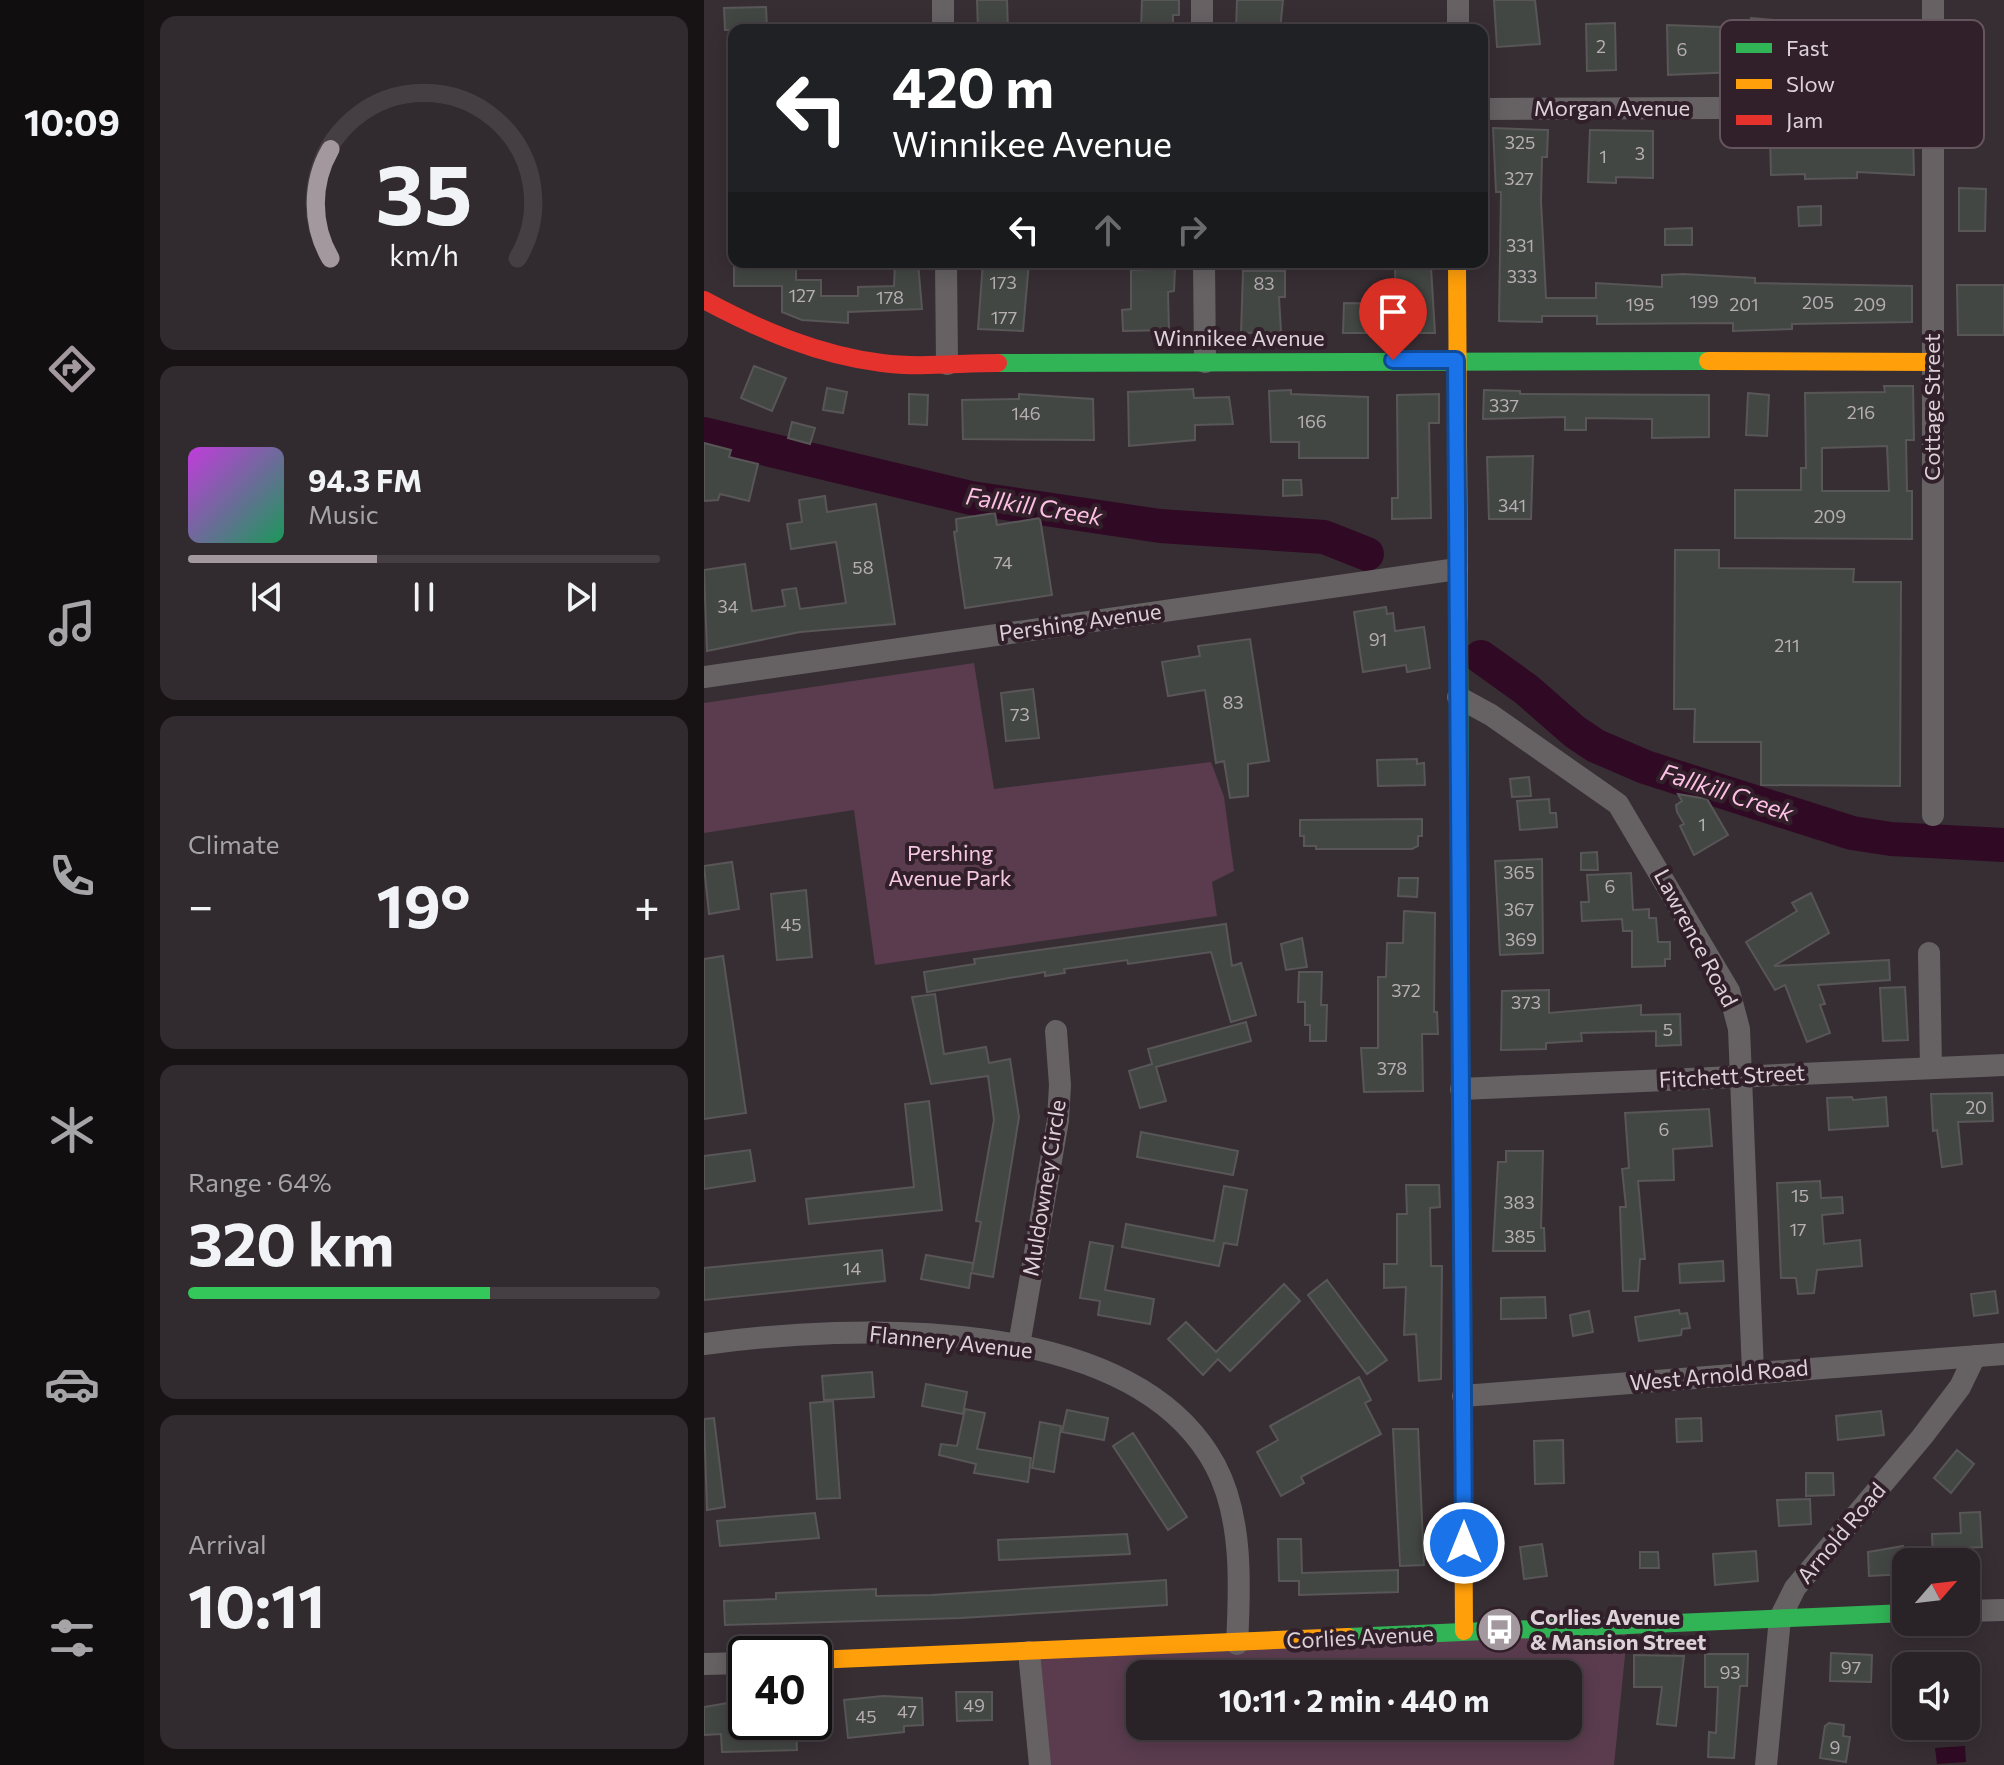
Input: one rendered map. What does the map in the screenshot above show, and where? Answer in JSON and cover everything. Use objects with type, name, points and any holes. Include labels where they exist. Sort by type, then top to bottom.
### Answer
[{"type":"street","points":[[943,0],[943,24]]},
{"type":"street","points":[[1202,0],[1202,24]]},
{"type":"street","points":[[1458,0],[1458,24]]},
{"type":"street","name":"Morgan Avenue","points":[[1488,109],[1720,108]]},
{"type":"street","name":"Cottage Street","points":[[1933,148],[1933,815]]},
{"type":"street","points":[[946,268],[947,364]]},
{"type":"street","points":[[1204,268],[1205,362]]},
{"type":"street","points":[[1457,268],[1464,1631]]},
{"type":"street","name":"Winnikee Avenue","points":[[704,300],[766,335],[827,355],[885,364],[1456,360],[1932,362]]},
{"type":"street","name":"Pershing Avenue","points":[[704,677],[1457,569]]},
{"type":"street","name":"Lawrence Road","points":[[1458,697],[1606,793],[1630,818],[1729,991],[1739,1029],[1753,1372]]},
{"type":"street","points":[[1929,953],[1931,1068]]},
{"type":"street","name":"Muldowney Circle","points":[[1019,1345],[1058,1120],[1060,1085],[1056,1031]]},
{"type":"street","name":"Fitchett Street","points":[[1461,1089],[2004,1065]]},
{"type":"street","name":"Flannery Avenue","points":[[704,1344],[850,1332],[905,1333],[1019,1345],[1078,1361],[1147,1390],[1173,1410],[1200,1442],[1228,1496],[1235,1527],[1237,1644]]},
{"type":"street","points":[[1975,1356],[2004,1354]]},
{"type":"street","name":"West Arnold Road","points":[[1463,1396],[1975,1356]]},
{"type":"street","name":"Arnold Road","points":[[1766,1765],[1780,1618],[1795,1588],[1960,1387],[1975,1356]]},
{"type":"street","points":[[1980,1611],[2004,1610]]},
{"type":"street","name":"Corlies Avenue","points":[[832,1659],[1892,1614]]},
{"type":"street","points":[[1029,1652],[1040,1765]]},
{"type":"street","points":[[704,1664],[728,1663]]},
{"type":"green space","name":"Pershing Avenue Park","points":[[974,663],[994,789],[1211,762],[1224,797],[1234,871],[1212,882],[1217,916],[875,965],[854,810],[704,833],[704,703]]},
{"type":"green space","points":[[1628,1625],[1614,1765],[1040,1765],[1029,1652]]},
{"type":"shaded area","points":[[1965,1746],[1966,1762],[1937,1764],[1935,1748]]},
{"type":"building","points":[[977,0],[1007,0],[1008,24],[978,24]]},
{"type":"building","points":[[1142,0],[1179,0],[1179,15],[1173,15],[1173,24],[1141,24]]},
{"type":"building","points":[[1237,0],[1283,0],[1281,24],[1236,24]]},
{"type":"building","points":[[1494,0],[1535,0],[1540,44],[1497,47]]},
{"type":"building","points":[[766,7],[767,24],[728,24],[728,30],[725,30],[724,8]]},
{"type":"building","points":[[1615,23],[1616,70],[1587,71],[1586,24]]},
{"type":"building","points":[[1667,25],[1720,27],[1720,73],[1668,75]]},
{"type":"building","points":[[1493,128],[1548,130],[1547,157],[1542,157],[1541,201],[1546,298],[1596,298],[1596,283],[1662,287],[1662,275],[1683,274],[1755,278],[1755,283],[1912,286],[1912,322],[1792,324],[1792,329],[1733,331],[1733,323],[1597,324],[1597,316],[1542,316],[1542,322],[1499,321],[1501,192],[1496,192]]},
{"type":"building","points":[[1590,130],[1653,131],[1653,178],[1616,177],[1616,183],[1588,182]]},
{"type":"building","points":[[1770,148],[1913,148],[1914,175],[1857,172],[1857,178],[1805,179],[1805,174],[1771,175]]},
{"type":"building","points":[[1959,188],[1986,189],[1985,231],[1959,231]]},
{"type":"building","points":[[1821,206],[1821,225],[1799,226],[1798,207]]},
{"type":"building","points":[[1692,228],[1692,245],[1665,245],[1665,229]]},
{"type":"building","points":[[734,268],[796,268],[796,280],[821,280],[821,296],[858,296],[858,287],[894,286],[895,268],[918,268],[922,309],[848,312],[848,323],[802,320],[782,312],[782,286],[734,286]]},
{"type":"building","points":[[983,268],[1028,268],[1023,331],[978,329]]},
{"type":"building","points":[[1175,268],[1174,291],[1168,292],[1169,330],[1123,331],[1122,310],[1131,309],[1131,270]]},
{"type":"building","points":[[1395,268],[1431,268],[1435,333],[1343,333],[1344,303],[1396,304]]},
{"type":"building","points":[[1243,271],[1285,271],[1285,297],[1279,297],[1281,332],[1241,333]]},
{"type":"building","points":[[1957,285],[2004,285],[2004,335],[1958,335]]},
{"type":"building","points":[[754,366],[786,378],[772,411],[741,398]]},
{"type":"building","points":[[1884,386],[1913,386],[1914,440],[1906,440],[1907,491],[1912,491],[1912,539],[1735,538],[1735,490],[1801,490],[1801,468],[1806,468],[1805,393],[1885,392]],"holes":[[[1887,446],[1889,491],[1822,491],[1822,448]]]},
{"type":"building","points":[[827,388],[847,392],[843,413],[823,410]]},
{"type":"building","points":[[1193,389],[1194,398],[1229,397],[1233,424],[1195,425],[1195,440],[1129,446],[1128,392]]},
{"type":"building","points":[[1291,390],[1291,394],[1368,397],[1368,458],[1299,458],[1299,442],[1271,442],[1269,391]]},
{"type":"building","points":[[1484,390],[1520,391],[1520,394],[1709,395],[1709,437],[1652,438],[1652,419],[1586,418],[1586,430],[1565,430],[1565,417],[1483,419]]},
{"type":"building","points":[[1748,393],[1769,395],[1767,436],[1746,435]]},
{"type":"building","points":[[909,394],[928,395],[927,425],[909,424]]},
{"type":"building","points":[[1019,394],[1093,399],[1094,440],[963,439],[962,400],[1019,399]]},
{"type":"building","points":[[1439,394],[1439,423],[1429,423],[1431,518],[1392,519],[1392,498],[1398,498],[1397,395]]},
{"type":"building","points":[[792,422],[815,428],[810,444],[788,438]]},
{"type":"building","points":[[704,443],[731,450],[729,457],[758,464],[749,501],[720,494],[718,500],[704,501]]},
{"type":"building","points":[[1533,456],[1531,519],[1489,519],[1487,457]]},
{"type":"building","points":[[1283,480],[1301,480],[1302,495],[1283,496]]},
{"type":"building","points":[[825,496],[827,512],[876,504],[895,624],[800,632],[707,651],[704,570],[745,564],[752,611],[785,606],[782,590],[796,588],[800,609],[846,603],[836,542],[791,549],[787,524],[802,522],[799,500]]},
{"type":"building","points":[[995,513],[997,525],[1040,518],[1052,595],[965,608],[954,532],[957,531],[956,519]]},
{"type":"building","points":[[1675,550],[1719,550],[1719,568],[1854,569],[1853,582],[1901,582],[1900,786],[1761,785],[1761,742],[1694,742],[1695,709],[1674,709]]},
{"type":"building","points":[[1386,607],[1387,614],[1393,613],[1395,631],[1424,627],[1430,668],[1407,672],[1406,665],[1363,672],[1354,612]]},
{"type":"building","points":[[1250,639],[1269,761],[1248,764],[1248,796],[1230,798],[1224,761],[1216,763],[1205,690],[1168,696],[1162,662],[1200,656],[1198,646]]},
{"type":"building","points":[[1033,689],[1039,738],[1006,741],[1001,693]]},
{"type":"building","points":[[1417,759],[1417,764],[1424,763],[1425,785],[1378,786],[1377,760]]},
{"type":"building","points":[[1529,777],[1531,796],[1512,797],[1510,779]]},
{"type":"building","points":[[1678,794],[1707,799],[1728,835],[1694,855],[1680,826],[1684,824],[1677,812],[1676,805],[1682,801]]},
{"type":"building","points":[[1549,799],[1550,813],[1556,813],[1557,827],[1520,830],[1517,801]]},
{"type":"building","points":[[1422,819],[1422,836],[1418,836],[1418,846],[1412,849],[1316,849],[1316,846],[1304,846],[1304,836],[1300,836],[1300,820]]},
{"type":"building","points":[[1597,852],[1598,870],[1581,870],[1581,853]]},
{"type":"building","points":[[1542,859],[1543,953],[1500,955],[1495,861]]},
{"type":"building","points":[[732,862],[739,909],[709,914],[704,866]]},
{"type":"building","points":[[1631,873],[1633,910],[1649,909],[1649,918],[1656,918],[1658,942],[1670,942],[1670,959],[1665,959],[1665,966],[1632,967],[1632,931],[1623,931],[1622,919],[1582,921],[1581,902],[1589,902],[1587,875]]},
{"type":"building","points":[[1399,878],[1418,878],[1417,897],[1398,896]]},
{"type":"building","points":[[806,890],[812,957],[777,960],[771,894]]},
{"type":"building","points":[[1811,893],[1829,933],[1774,966],[1889,960],[1890,980],[1818,985],[1825,1004],[1820,1005],[1830,1033],[1807,1042],[1785,985],[1775,990],[1746,942],[1797,911],[1792,903]]},
{"type":"building","points":[[1404,911],[1435,913],[1434,1012],[1437,1012],[1438,1034],[1422,1034],[1423,1091],[1364,1092],[1361,1048],[1378,1048],[1378,977],[1386,977],[1387,943],[1403,943]]},
{"type":"building","points":[[1226,924],[1232,966],[1241,963],[1256,1015],[1231,1022],[1211,952],[1128,964],[1127,960],[1064,969],[1065,973],[1045,976],[1045,972],[927,992],[924,972],[975,964],[974,959]]},
{"type":"building","points":[[1302,938],[1307,967],[1286,970],[1281,944]]},
{"type":"building","points":[[723,956],[746,1113],[704,1119],[704,959]]},
{"type":"building","points":[[1299,972],[1322,972],[1321,1005],[1327,1005],[1326,1041],[1310,1041],[1310,1025],[1305,1025],[1305,1002],[1298,1002]]},
{"type":"building","points":[[1905,987],[1908,1040],[1883,1041],[1880,988]]},
{"type":"building","points":[[1549,990],[1549,1013],[1641,1005],[1641,1015],[1680,1014],[1681,1045],[1656,1046],[1656,1031],[1581,1033],[1582,1041],[1546,1043],[1546,1049],[1501,1050],[1502,991]]},
{"type":"building","points":[[935,994],[944,1054],[986,1047],[989,1063],[1010,1059],[1019,1117],[993,1277],[971,1273],[969,1288],[921,1279],[926,1255],[973,1263],[972,1271],[981,1222],[976,1221],[994,1120],[988,1076],[931,1084],[912,997]]},
{"type":"building","points":[[1246,1022],[1251,1041],[1156,1067],[1166,1101],[1140,1108],[1129,1071],[1152,1064],[1148,1049]]},
{"type":"building","points":[[1992,1093],[1993,1121],[1958,1122],[1962,1164],[1942,1167],[1937,1130],[1933,1131],[1931,1094]]},
{"type":"building","points":[[1852,1097],[1853,1100],[1886,1097],[1888,1126],[1829,1130],[1827,1098]]},
{"type":"building","points":[[929,1101],[942,1210],[809,1224],[806,1199],[914,1187],[905,1104]]},
{"type":"building","points":[[1709,1109],[1712,1146],[1673,1149],[1674,1180],[1638,1181],[1645,1259],[1640,1259],[1638,1291],[1623,1291],[1620,1207],[1626,1207],[1622,1169],[1629,1168],[1625,1113]]},
{"type":"building","points":[[1141,1132],[1238,1151],[1233,1175],[1137,1157]]},
{"type":"building","points":[[750,1150],[755,1181],[704,1189],[704,1156]]},
{"type":"building","points":[[1506,1151],[1543,1151],[1541,1228],[1544,1228],[1545,1251],[1493,1251],[1498,1162],[1506,1162]]},
{"type":"building","points":[[1820,1181],[1821,1198],[1842,1197],[1843,1213],[1822,1215],[1824,1244],[1860,1240],[1862,1266],[1817,1270],[1814,1293],[1798,1294],[1796,1278],[1781,1278],[1777,1183]]},
{"type":"building","points":[[1406,1185],[1439,1185],[1440,1207],[1430,1208],[1431,1266],[1442,1266],[1441,1379],[1419,1381],[1416,1334],[1404,1335],[1406,1287],[1384,1288],[1384,1264],[1397,1264],[1397,1214],[1407,1214]]},
{"type":"building","points":[[1224,1186],[1247,1190],[1237,1245],[1224,1243],[1219,1266],[1122,1247],[1126,1224],[1214,1241]]},
{"type":"building","points":[[1090,1242],[1113,1246],[1105,1290],[1154,1299],[1150,1324],[1098,1315],[1100,1301],[1080,1298]]},
{"type":"building","points":[[882,1250],[885,1281],[704,1300],[704,1268]]},
{"type":"building","points":[[1723,1261],[1724,1281],[1680,1283],[1679,1264]]},
{"type":"building","points":[[1327,1280],[1387,1360],[1367,1374],[1308,1295]]},
{"type":"building","points":[[1284,1284],[1300,1301],[1230,1371],[1218,1359],[1203,1375],[1168,1339],[1186,1322],[1216,1352]]},
{"type":"building","points":[[1995,1291],[1998,1313],[1974,1316],[1971,1294]]},
{"type":"building","points":[[1545,1297],[1546,1318],[1501,1319],[1501,1298]]},
{"type":"building","points":[[1679,1310],[1680,1314],[1687,1313],[1690,1328],[1682,1329],[1681,1335],[1639,1341],[1635,1317]]},
{"type":"building","points":[[1589,1311],[1593,1332],[1573,1336],[1570,1315]]},
{"type":"building","points":[[872,1372],[874,1397],[824,1400],[822,1376]]},
{"type":"building","points":[[1359,1377],[1371,1400],[1365,1403],[1381,1434],[1301,1477],[1304,1483],[1281,1496],[1257,1452],[1278,1440],[1270,1426]]},
{"type":"building","points":[[926,1384],[967,1392],[963,1414],[922,1406]]},
{"type":"building","points":[[833,1401],[840,1498],[817,1499],[810,1403]]},
{"type":"building","points":[[965,1409],[985,1413],[977,1449],[1031,1458],[1028,1482],[974,1473],[976,1464],[939,1455],[941,1444],[957,1446]]},
{"type":"building","points":[[1067,1410],[1108,1418],[1104,1440],[1062,1432]]},
{"type":"building","points":[[1881,1411],[1884,1435],[1838,1440],[1836,1416]]},
{"type":"building","points":[[714,1418],[725,1507],[707,1510],[704,1419]]},
{"type":"building","points":[[1701,1418],[1702,1441],[1677,1442],[1676,1419]]},
{"type":"building","points":[[1040,1422],[1061,1426],[1054,1472],[1032,1468]]},
{"type":"building","points":[[1393,1429],[1418,1429],[1424,1565],[1400,1566]]},
{"type":"building","points":[[1133,1433],[1187,1517],[1168,1530],[1113,1446]]},
{"type":"building","points":[[1563,1440],[1564,1483],[1535,1484],[1534,1441]]},
{"type":"building","points":[[1957,1450],[1974,1464],[1951,1493],[1934,1478]]},
{"type":"building","points":[[1806,1473],[1833,1473],[1834,1495],[1806,1496]]},
{"type":"building","points":[[1810,1499],[1811,1524],[1779,1526],[1777,1500]]},
{"type":"building","points":[[1980,1512],[1982,1547],[1932,1548],[1932,1534],[1961,1533],[1960,1513]]},
{"type":"building","points":[[815,1513],[819,1538],[720,1546],[717,1521]]},
{"type":"building","points":[[1127,1534],[1130,1554],[999,1560],[998,1540]]},
{"type":"building","points":[[1278,1539],[1301,1539],[1302,1573],[1398,1570],[1398,1592],[1299,1595],[1299,1581],[1279,1581]]},
{"type":"building","points":[[1542,1544],[1547,1576],[1524,1579],[1520,1547]]},
{"type":"building","points":[[1903,1546],[1892,1548],[1892,1575],[1869,1576],[1868,1552]]},
{"type":"building","points":[[1756,1551],[1758,1581],[1715,1585],[1713,1554]]},
{"type":"building","points":[[1640,1552],[1658,1552],[1659,1568],[1640,1568]]},
{"type":"building","points":[[1166,1580],[1167,1605],[961,1618],[725,1625],[724,1601],[776,1599],[776,1593],[876,1589],[876,1596],[932,1595]]},
{"type":"building","points":[[1831,1653],[1872,1655],[1871,1682],[1830,1681]]},
{"type":"building","points":[[1705,1654],[1748,1654],[1747,1686],[1740,1686],[1734,1758],[1708,1757],[1709,1732],[1716,1733],[1718,1687],[1705,1687]]},
{"type":"building","points":[[1634,1655],[1684,1656],[1676,1726],[1657,1724],[1662,1687],[1634,1687]]},
{"type":"building","points":[[956,1692],[992,1692],[992,1720],[957,1721]]},
{"type":"building","points":[[883,1696],[922,1698],[923,1725],[904,1726],[904,1732],[848,1738],[844,1700]]},
{"type":"building","points":[[728,1703],[728,1740],[797,1740],[797,1750],[722,1752],[721,1734],[704,1735],[704,1707]]},
{"type":"building","points":[[1829,1723],[1844,1725],[1843,1736],[1850,1737],[1846,1762],[1820,1758],[1825,1726]]},
{"type":"waterway","name":"Fallkill Creek","points":[[704,434],[971,498],[1160,526],[1324,537],[1367,554]]},
{"type":"waterway","name":"Fallkill Creek","points":[[1481,657],[1527,690],[1575,732],[1596,746],[1645,767],[1852,833],[1891,839],[2004,845]]},
{"type":"traffic: fast","points":[[998,363],[1708,361]]},
{"type":"traffic: fast","points":[[1459,617],[1462,1274]]},
{"type":"traffic: fast","points":[[1348,1637],[1892,1614]]},
{"type":"traffic: slow","points":[[1457,268],[1459,617]]},
{"type":"traffic: slow","points":[[1708,361],[1932,362]]},
{"type":"traffic: slow","points":[[1462,1274],[1464,1631]]},
{"type":"traffic: slow","points":[[832,1659],[1348,1637]]},
{"type":"traffic: jam","points":[[704,300],[790,340],[858,359],[910,365],[998,363]]},
{"type":"place","name":"Corlies Avenue & Mansion Street","points":[[1499,1630]]},
{"type":"route","points":[[1393,360],[1456,360],[1464,1543]]}]
